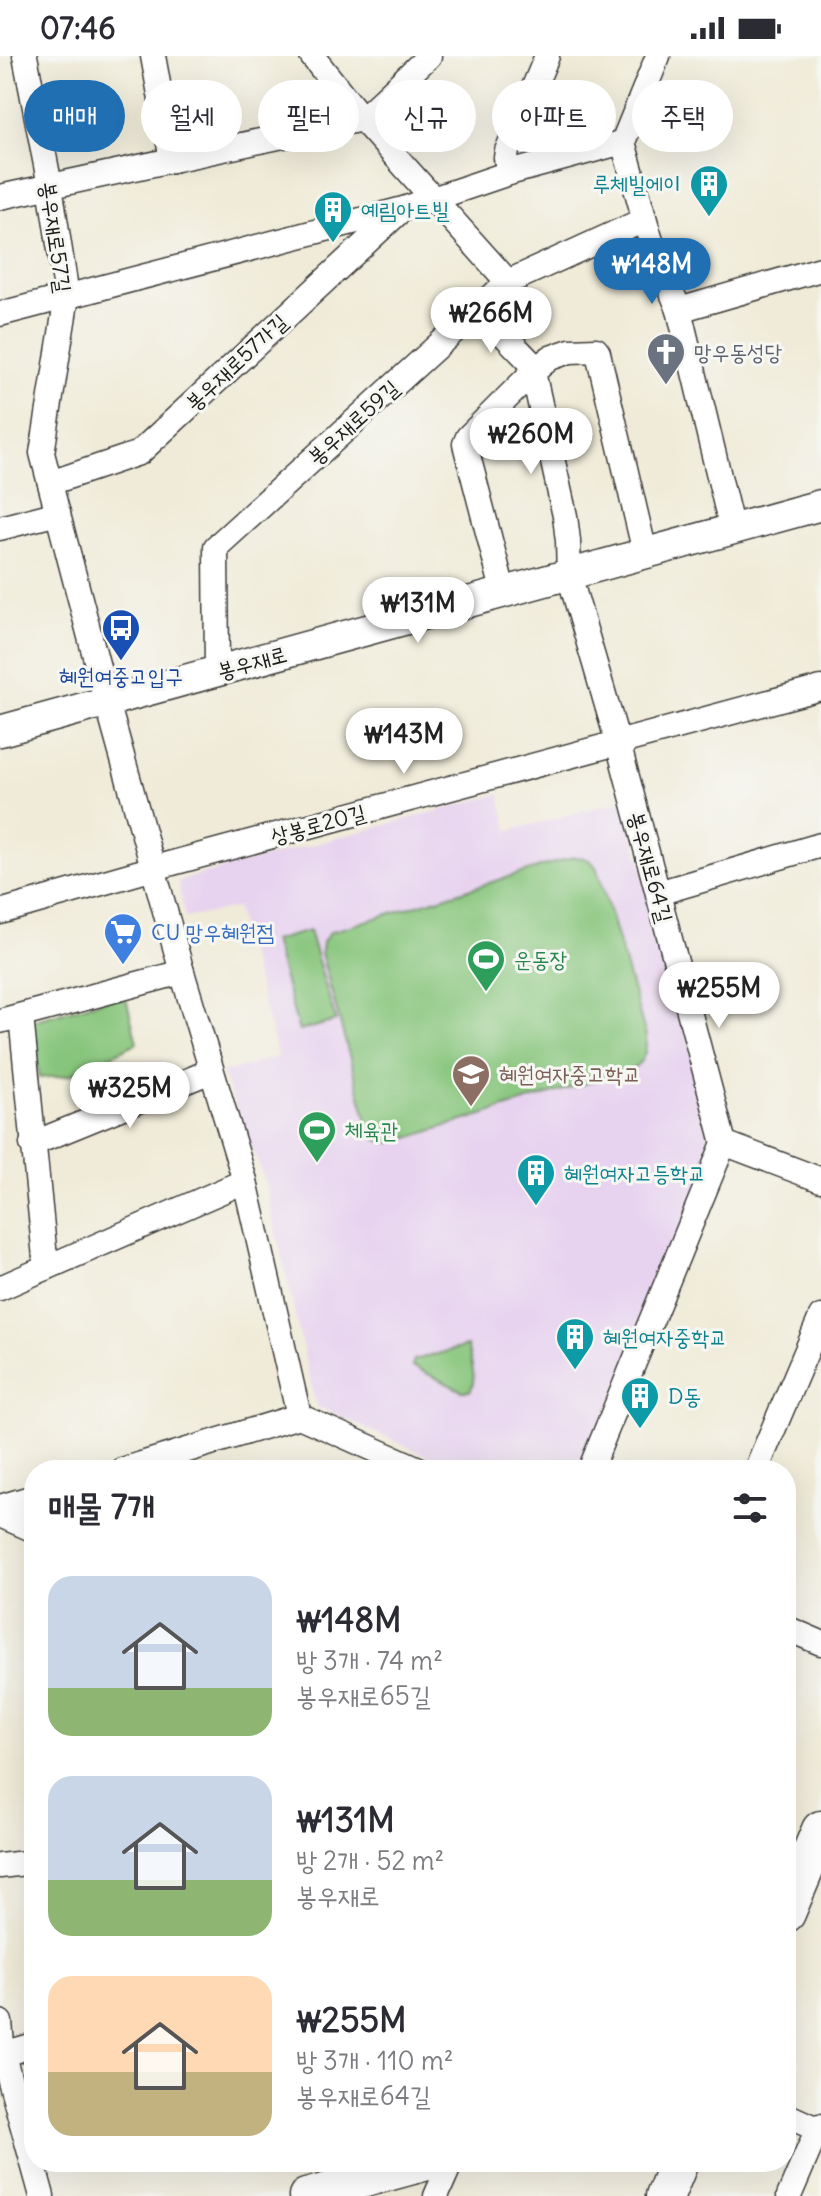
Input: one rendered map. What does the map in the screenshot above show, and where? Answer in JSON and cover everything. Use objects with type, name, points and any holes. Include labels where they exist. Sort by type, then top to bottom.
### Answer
[{"type":"main road","points":[[796,1899],[812,1876],[821,1830]]},
{"type":"main road","points":[[306,2196],[394,2172]]},
{"type":"main road","points":[[665,2196],[675,2172]]},
{"type":"street","name":"봉우재로57길","points":[[25,56],[67,296],[42,453],[182,972],[245,1181],[299,1416]]},
{"type":"street","points":[[153,56],[172,160]]},
{"type":"street","points":[[312,56],[362,119],[508,282]]},
{"type":"street","points":[[0,197],[362,119],[429,56]]},
{"type":"street","points":[[509,173],[507,151],[547,56]]},
{"type":"street","points":[[658,56],[623,142],[644,220],[679,310],[732,530]]},
{"type":"street","points":[[0,314],[403,209],[509,173],[623,142]]},
{"type":"street","name":"봉우재로57가길","points":[[50,483],[139,453],[403,209]]},
{"type":"street","name":"봉우재로59길","points":[[217,672],[216,547],[508,282],[644,220]]},
{"type":"street","points":[[679,310],[821,269]]},
{"type":"street","points":[[479,309],[535,371]]},
{"type":"street","points":[[504,594],[465,444],[468,437],[535,371],[558,354],[588,349],[598,353],[645,553]]},
{"type":"street","name":"봉우재로64길","points":[[535,371],[565,516],[569,575],[618,743],[724,1143]]},
{"type":"street","name":"봉우재로","points":[[0,731],[821,505]]},
{"type":"street","points":[[0,528],[58,513]]},
{"type":"street","name":"상봉로20길","points":[[0,912],[821,688]]},
{"type":"street","points":[[658,893],[821,845]]},
{"type":"street","points":[[46,1268],[32,1144],[10,1019],[182,972]]},
{"type":"street","points":[[32,1144],[211,1071]]},
{"type":"street","points":[[594,1460],[724,1143],[821,1180]]},
{"type":"street","points":[[0,1288],[245,1181]]},
{"type":"street","points":[[760,1460],[821,1317]]},
{"type":"street","points":[[155,1460],[299,1416],[398,1460]]},
{"type":"street","points":[[0,1507],[24,1500]]},
{"type":"street","points":[[0,1515],[24,1526]]},
{"type":"street","points":[[796,1632],[821,1643]]},
{"type":"street","points":[[0,1866],[24,1863]]},
{"type":"street","points":[[0,2022],[2,2055],[24,2133]]},
{"type":"street","points":[[2,2055],[24,2048]]},
{"type":"street","points":[[789,2196],[819,2129],[796,2119]]},
{"type":"street","points":[[35,2172],[42,2196]]},
{"type":"street","points":[[436,2196],[447,2172]]},
{"type":"shaded area","name":"혜원여자중고학교","points":[[500,794],[508,831],[624,800],[716,1143],[588,1460],[438,1460],[316,1406],[263,1175],[222,1073],[278,1057],[236,908],[185,918],[178,881]]},
{"type":"green space","name":"운동장","points":[[573,857],[587,859],[597,869],[646,1036],[640,1062],[632,1069],[395,1142],[375,1138],[370,1132],[321,953],[322,943],[330,932]]},
{"type":"green space","points":[[309,931],[336,1021],[299,1031],[273,941]]},
{"type":"green space","points":[[125,994],[137,1043],[70,1075],[40,1078],[29,1022]]},
{"type":"green space","points":[[467,1346],[473,1375],[470,1391],[462,1391],[412,1366],[414,1360]]},
{"type":"place","name":"루체빌에이","points":[[709,218]]},
{"type":"place","name":"예림아트빌","points":[[333,244]]},
{"type":"place","name":"망우동성당","points":[[666,386]]},
{"type":"place","name":"혜원여중고입구","points":[[121,662]]},
{"type":"place","name":"CU 망우혜원점","points":[[123,966]]},
{"type":"place","name":"운동장","points":[[486,993]]},
{"type":"place","name":"혜원여자중고학교","points":[[471,1108]]},
{"type":"place","name":"체육관","points":[[317,1164]]},
{"type":"place","name":"혜원여자고등학교","points":[[536,1207]]},
{"type":"place","name":"혜원여자중학교","points":[[575,1371]]},
{"type":"place","name":"D동","points":[[640,1430]]}]
